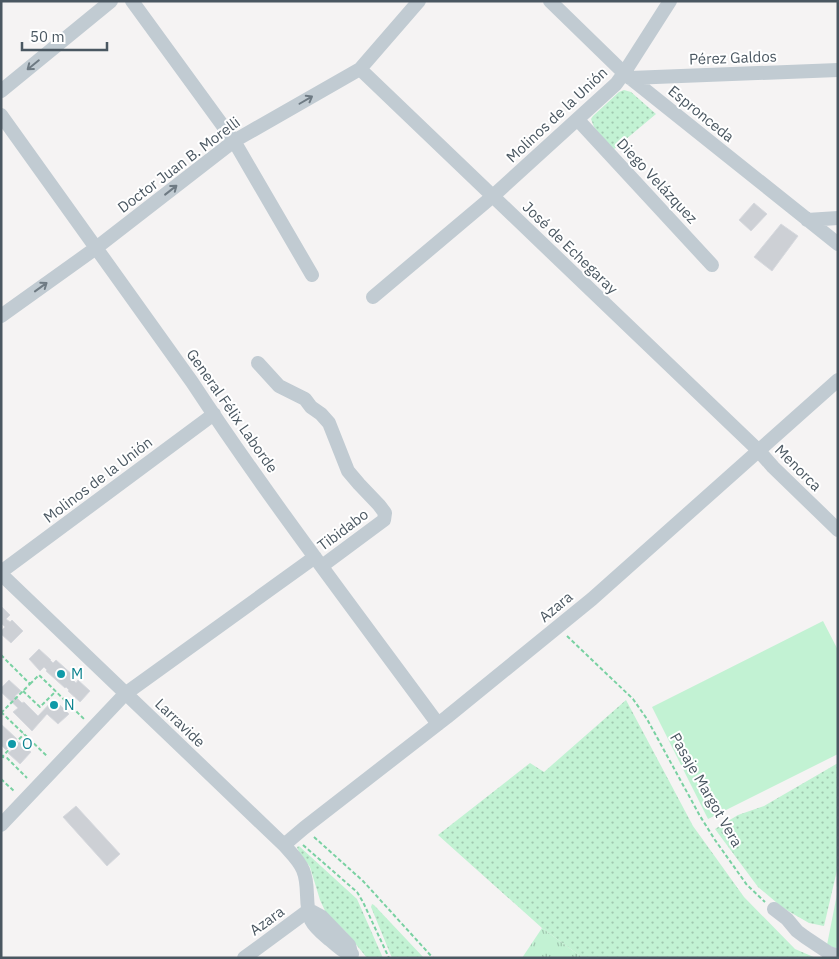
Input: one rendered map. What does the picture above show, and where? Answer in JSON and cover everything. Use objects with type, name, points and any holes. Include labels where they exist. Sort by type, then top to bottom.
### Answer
[{"type":"street","points":[[1,91],[111,1]]},
{"type":"street","points":[[132,1],[234,141],[312,275]]},
{"type":"street","name":"Doctor Juan B. Morelli","points":[[1,316],[96,248],[234,141],[360,69],[419,1]]},
{"type":"street","name":"Espronceda","points":[[550,1],[627,75],[838,244]]},
{"type":"street","name":"Molinos de la Unión","points":[[373,297],[493,196],[627,75],[670,1]]},
{"type":"street","name":"José de Echegaray","points":[[360,69],[758,450]]},
{"type":"street","name":"Pérez Galdos","points":[[627,75],[838,70]]},
{"type":"street","name":"General Félix Laborde","points":[[1,115],[319,561],[438,724]]},
{"type":"street","name":"Diego Velázquez","points":[[578,120],[712,265]]},
{"type":"street","points":[[806,220],[838,218]]},
{"type":"street","name":"Tibidabo","points":[[2,823],[125,694],[319,561],[384,520],[385,513],[379,504],[348,471],[329,423],[305,399],[279,386],[258,364]]},
{"type":"street","name":"Azara","points":[[294,836],[438,724],[592,599],[838,380]]},
{"type":"street","name":"Molinos de la Unión","points":[[1,573],[214,414]]},
{"type":"street","name":"Menorca","points":[[758,450],[838,530]]},
{"type":"street","name":"Larravide","points":[[1,573],[125,694],[294,836],[296,858],[302,869],[307,886],[310,918],[321,932],[344,952],[354,956]]},
{"type":"street","points":[[774,909],[810,941],[829,953],[838,956]]},
{"type":"street","name":"Azara","points":[[244,958],[309,910]]},
{"type":"path","name":"Pasaje Margot Vera","points":[[557,628],[572,640],[633,700],[647,719],[700,816],[736,871],[761,900],[774,909]]},
{"type":"path","points":[[1,655],[30,684]]},
{"type":"path","points":[[57,766],[2,712],[40,675],[93,728]]},
{"type":"path","points":[[24,691],[40,707],[56,691]]},
{"type":"path","points":[[24,734],[2,757],[7,758],[36,788]]},
{"type":"path","points":[[1,779],[24,801]]},
{"type":"path","points":[[294,836],[357,892],[388,958]]},
{"type":"path","points":[[294,836],[363,881],[433,958]]},
{"type":"green space","points":[[624,90],[631,92],[656,114],[613,150],[594,127],[591,119],[619,92]]},
{"type":"green space","points":[[823,621],[838,650],[838,754],[708,819],[652,707]]},
{"type":"green space","points":[[626,700],[693,826],[744,897],[795,949],[816,958],[583,958],[542,928],[438,835],[530,763],[544,772]]},
{"type":"green space","points":[[838,763],[838,866],[824,926],[809,923],[783,908],[758,887],[715,829],[738,815],[764,806]]},
{"type":"green space","points":[[299,846],[357,899],[383,958],[367,958],[346,932],[326,913],[310,867],[299,852],[297,847]]},
{"type":"green space","points":[[838,889],[838,949],[827,945]]},
{"type":"green space","points":[[372,904],[424,958],[392,958],[371,907]]},
{"type":"green space","points":[[542,928],[583,958],[522,958]]},
{"type":"building","points":[[754,203],[767,214],[751,231],[739,220]]},
{"type":"building","points":[[781,224],[798,236],[772,271],[754,257]]},
{"type":"building","points":[[1,606],[10,615],[6,619],[10,622],[12,620],[23,631],[11,643],[1,634],[5,627],[1,625]]},
{"type":"building","name":"M","points":[[39,649],[53,663],[56,660],[75,677],[73,680],[76,683],[78,680],[90,691],[80,702],[44,667],[40,671],[29,659]]},
{"type":"building","name":"N","points":[[9,680],[21,691],[15,696],[38,716],[54,699],[69,714],[58,724],[47,714],[32,731],[13,712],[18,708],[1,692],[1,688]]},
{"type":"building","name":"O","points":[[1,724],[17,739],[15,740],[18,743],[31,752],[20,764],[8,753],[12,750],[9,747],[6,750],[1,745]]},
{"type":"building","points":[[76,806],[120,854],[107,866],[63,817]]},
{"type":"place","name":"M","points":[[61,674]]},
{"type":"place","name":"N","points":[[54,705]]},
{"type":"place","name":"O","points":[[12,744]]}]
